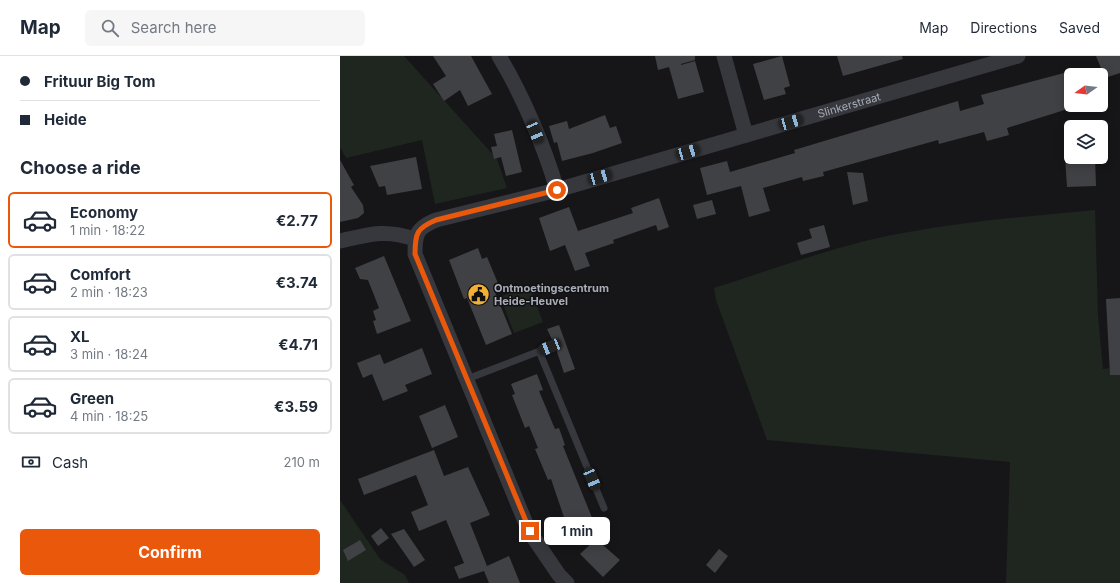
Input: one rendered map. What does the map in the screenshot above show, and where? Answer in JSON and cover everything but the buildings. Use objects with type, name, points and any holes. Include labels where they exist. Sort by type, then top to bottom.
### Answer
[{"type":"street","points":[[499,56],[522,101],[551,169],[557,190]]},
{"type":"street","points":[[724,56],[746,135]]},
{"type":"street","name":"Slinkerstraat","points":[[415,239],[422,226],[436,220],[557,190],[1018,56]]},
{"type":"street","points":[[340,241],[384,232],[399,234],[415,239],[415,254],[530,531],[559,575],[567,583]]},
{"type":"lane","points":[[467,379],[550,347]]},
{"type":"lane","points":[[539,351],[604,508]]},
{"type":"shaded area","points":[[340,56],[404,56],[497,159],[507,188],[435,204],[422,140],[346,158],[340,147]]},
{"type":"shaded area","points":[[1095,210],[1098,315],[1103,369],[1120,367],[1120,583],[1006,583],[1010,462],[767,440],[716,300],[714,288],[807,258],[879,238],[975,222]]},
{"type":"shaded area","points":[[529,285],[543,322],[514,333],[500,297]]},
{"type":"shaded area","points":[[340,500],[380,559],[405,575],[409,583],[340,583]]},
{"type":"place","name":"Ontmoetingscentrum Heide-Heuvel","points":[[479,294]]},
{"type":"route","points":[[530,531],[415,254],[415,239],[422,226],[436,220],[557,190]]}]
